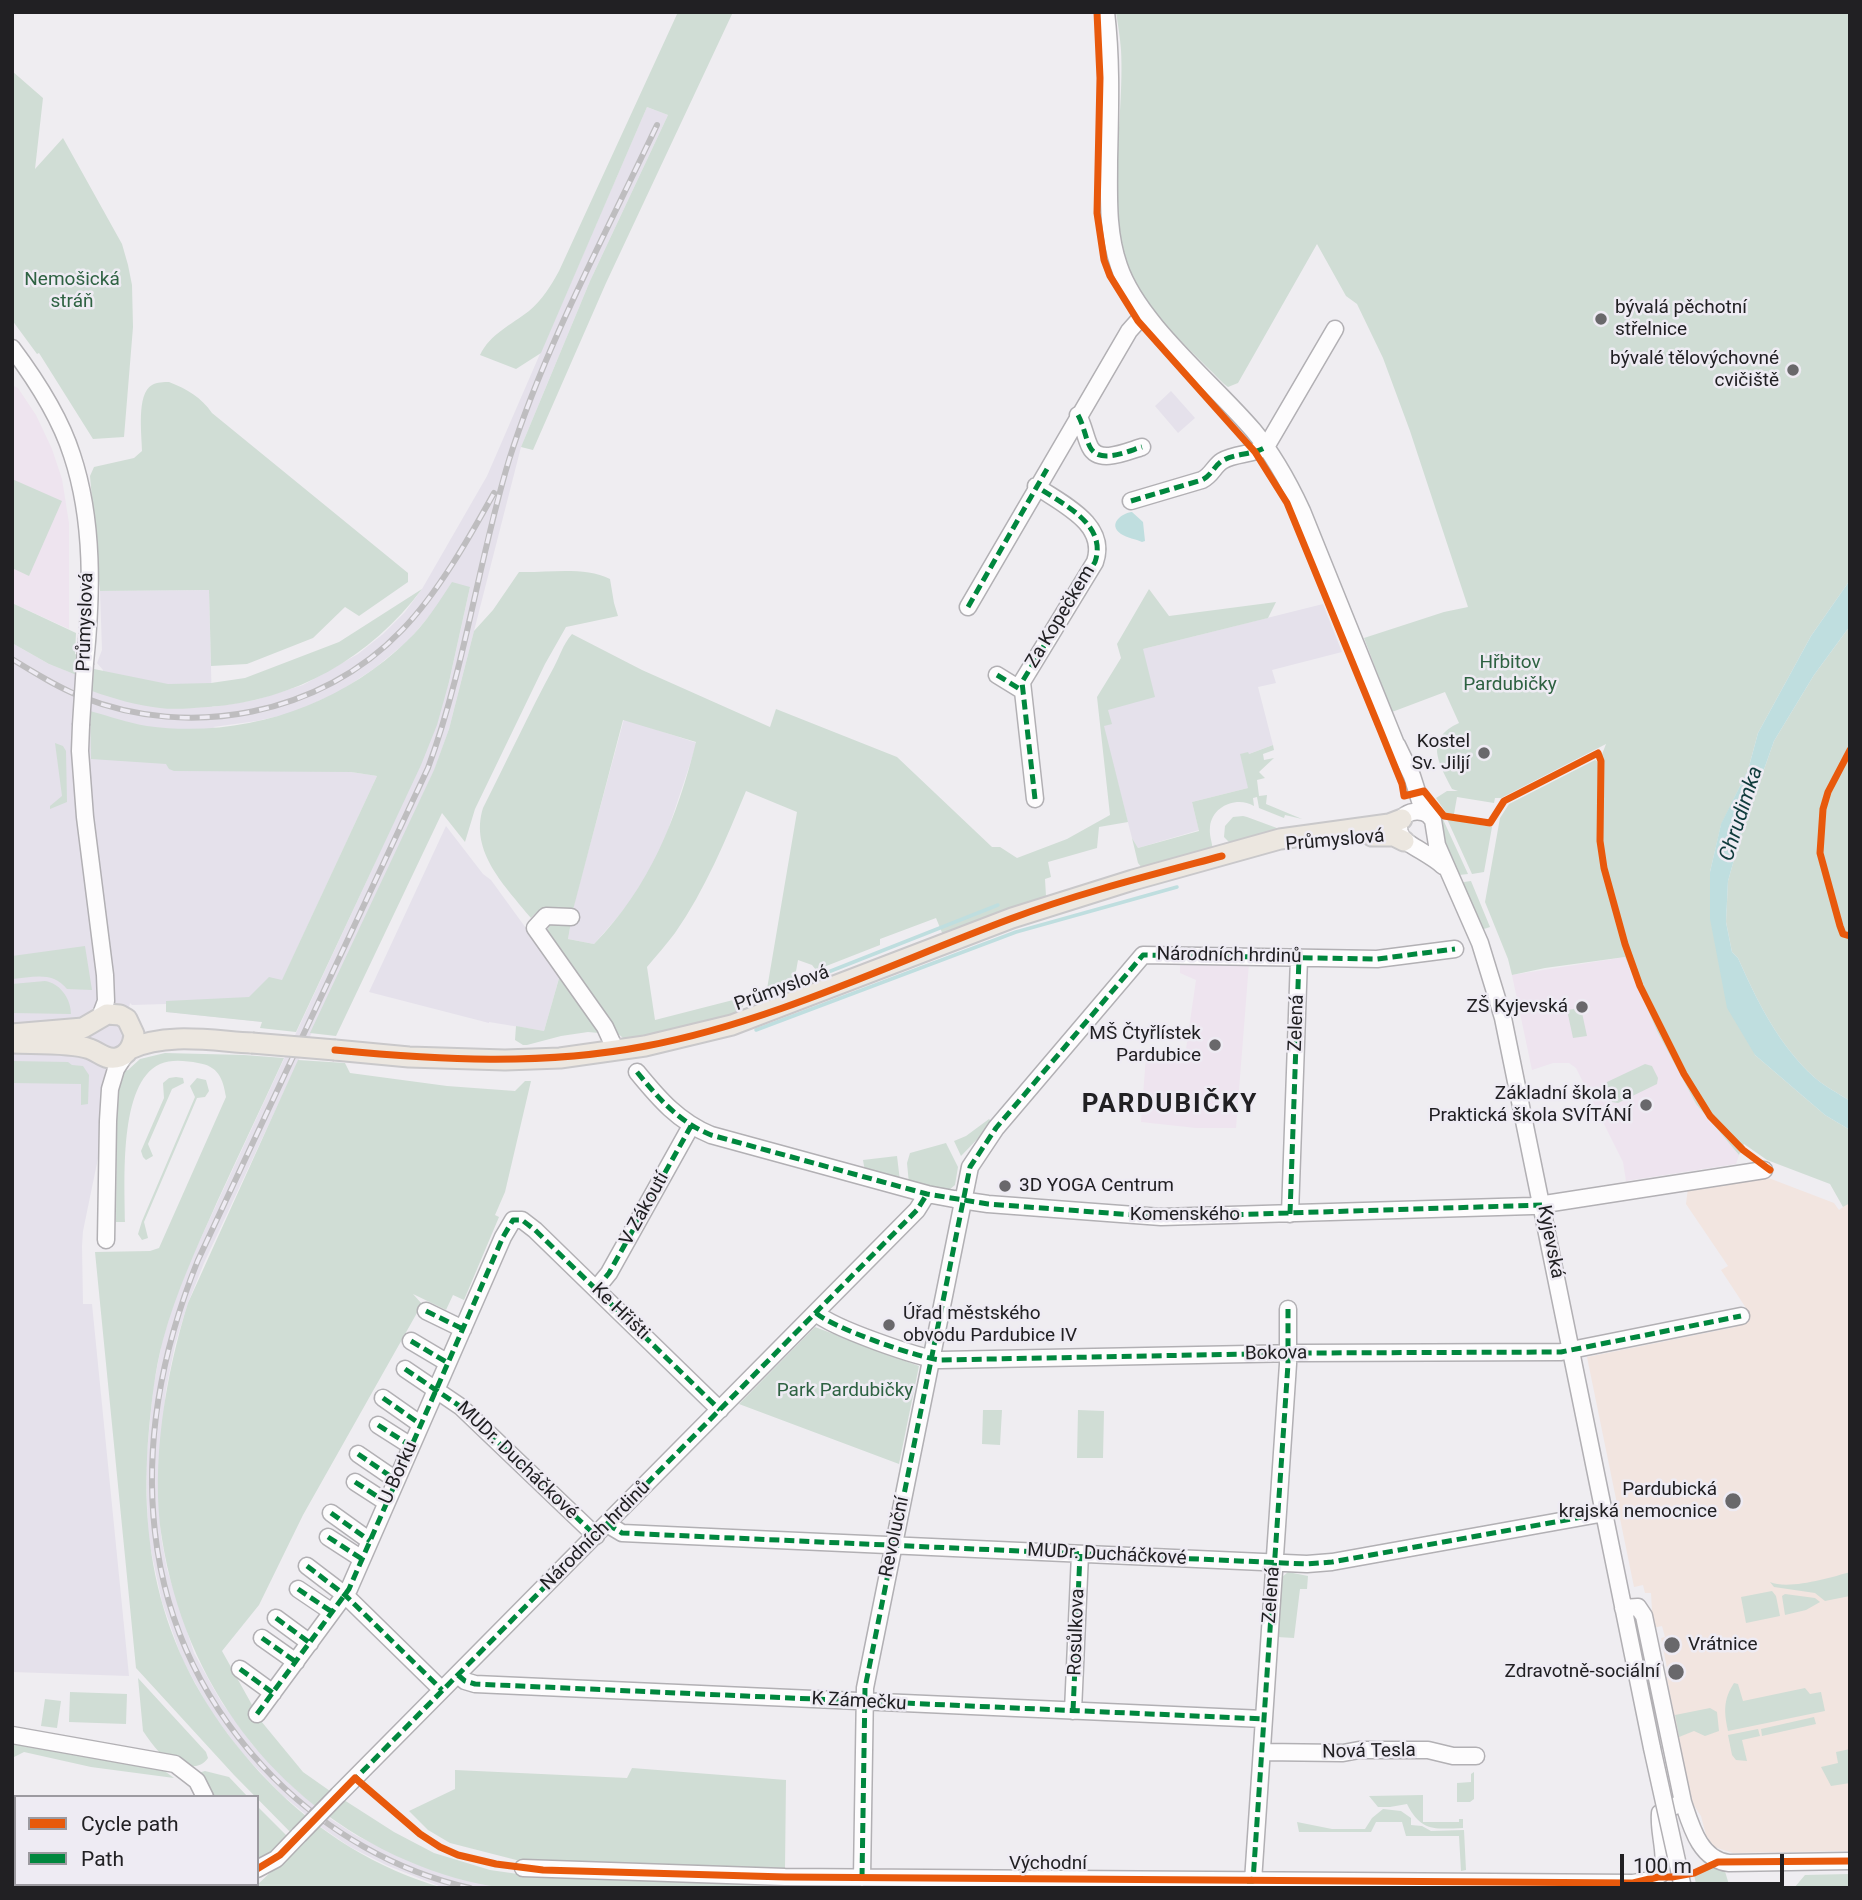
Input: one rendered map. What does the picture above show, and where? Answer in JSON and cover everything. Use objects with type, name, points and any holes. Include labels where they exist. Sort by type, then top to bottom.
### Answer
[{"type":"main road","name":"Průmyslová","points":[[12,1043],[82,1046],[114,1058],[149,1042],[179,1040],[252,1043],[410,1057],[493,1060],[560,1058],[616,1051],[732,1025],[1012,918],[1133,880],[1280,839],[1389,824],[1404,816]]},
{"type":"main road","name":"Průmyslová","points":[[1223,856],[1330,838],[1390,835],[1408,843]]},
{"type":"main road","name":"Průmyslová","points":[[12,1034],[75,1030],[87,1027],[98,1018],[111,1013],[129,1023],[252,1043]]},
{"type":"main road","name":"Průmyslová","points":[[98,1018],[91,1027],[89,1036],[98,1053]]},
{"type":"main road","name":"Průmyslová","points":[[128,1051],[134,1038],[129,1023]]},
{"type":"street","name":"Kyjevská","points":[[1106,12],[1110,68],[1110,225],[1115,253],[1124,279],[1145,313],[1266,447],[1302,511],[1412,776],[1422,807],[1432,822],[1437,845],[1480,943],[1496,989],[1513,1060],[1629,1639],[1683,1888]]},
{"type":"street","points":[[968,607],[1078,415],[1129,331],[1145,313]]},
{"type":"street","points":[[1130,501],[1202,480],[1212,474],[1224,460],[1266,447],[1335,329]]},
{"type":"street","name":"Průmyslová","points":[[12,348],[53,412],[72,454],[85,514],[89,557],[88,633],[80,751],[106,993],[104,1007],[98,1018]]},
{"type":"street","points":[[1078,415],[1090,447],[1097,454],[1108,456],[1142,447]]},
{"type":"street","name":"Za Kopečkem","points":[[1035,799],[1022,682],[1095,562],[1098,548],[1093,530],[1086,521],[1037,486]]},
{"type":"street","name":"Za Kopečkem","points":[[997,675],[1023,691]]},
{"type":"street","name":"Kyjevská","points":[[1397,745],[1410,787],[1410,804],[1404,816]]},
{"type":"street","points":[[1420,811],[1432,822],[1431,838],[1426,843],[1408,843],[1399,832],[1404,816],[1420,811]]},
{"type":"street","name":"Kyjevská","points":[[1408,843],[1438,861],[1455,883]]},
{"type":"street","name":"Průmyslová","points":[[98,913],[115,993],[129,1023]]},
{"type":"street","points":[[572,917],[546,916],[535,928],[605,1027],[616,1051]]},
{"type":"street","name":"Národních hrdinů","points":[[964,1201],[970,1167],[989,1136],[1143,955],[1377,959],[1455,949]]},
{"type":"street","name":"Zelená","points":[[1290,1214],[1299,958]]},
{"type":"street","name":"Průmyslová","points":[[106,1240],[110,1089],[114,1074],[128,1051]]},
{"type":"street","name":"Průmyslová","points":[[98,1053],[106,1076],[108,1121]]},
{"type":"street","name":"Komenského","points":[[637,1072],[663,1103],[691,1126],[726,1140],[927,1194],[964,1201],[1151,1216],[1542,1205],[1764,1170]]},
{"type":"street","name":"V Zákoutí","points":[[596,1289],[609,1273],[691,1126]]},
{"type":"street","name":"Národních hrdinů","points":[[259,1868],[275,1859],[596,1536],[917,1210],[927,1194]]},
{"type":"street","name":"Revoluční","points":[[862,1878],[864,1702],[893,1545],[964,1201]]},
{"type":"street","name":"Ke Hřišti","points":[[516,1219],[528,1223],[720,1410]]},
{"type":"street","name":"U Borku","points":[[257,1714],[345,1595],[508,1227],[516,1219]]},
{"type":"street","name":"Zelená","points":[[1253,1881],[1288,1310]]},
{"type":"street","points":[[426,1311],[463,1329]]},
{"type":"street","name":"Bokova","points":[[816,1313],[828,1321],[931,1359],[1572,1351],[1741,1316]]},
{"type":"street","points":[[411,1340],[448,1363]]},
{"type":"street","name":"MUDr. Ducháčkové","points":[[405,1369],[461,1407],[596,1536]]},
{"type":"street","points":[[383,1398],[421,1424]]},
{"type":"street","points":[[378,1425],[411,1446]]},
{"type":"street","points":[[358,1454],[396,1480]]},
{"type":"street","points":[[355,1482],[386,1502]]},
{"type":"street","points":[[331,1513],[369,1541]]},
{"type":"street","name":"MUDr. Ducháčkové","points":[[607,1524],[622,1533],[1274,1563],[1332,1562],[1605,1513]]},
{"type":"street","points":[[328,1537],[362,1559]]},
{"type":"street","name":"Rosůlkova","points":[[1073,1711],[1080,1554]]},
{"type":"street","points":[[307,1566],[345,1595],[442,1690]]},
{"type":"street","points":[[298,1589],[331,1612]]},
{"type":"street","points":[[1623,1608],[1640,1609],[1648,1635],[1683,1802],[1700,1843],[1709,1856],[1729,1863],[1850,1861]]},
{"type":"street","points":[[276,1618],[310,1643]]},
{"type":"street","points":[[1629,1639],[1648,1635]]},
{"type":"street","points":[[261,1638],[296,1662]]},
{"type":"street","points":[[240,1669],[273,1693]]},
{"type":"street","name":"K Zámečku","points":[[458,1675],[475,1685],[1264,1719]]},
{"type":"street","points":[[12,1735],[176,1764],[197,1782],[204,1795]]},
{"type":"street","name":"Nová Tesla","points":[[1262,1752],[1428,1750],[1453,1756],[1476,1756]]},
{"type":"street","name":"Východní","points":[[523,1868],[862,1878],[1646,1881],[1658,1877],[1662,1870],[1660,1813],[1683,1802]]},
{"type":"street","points":[[12,1864],[14,1874]]},
{"type":"shaded area","points":[[647,107],[668,115],[590,281],[521,447],[449,729],[434,771],[204,1263],[175,1345],[166,1390],[159,1464],[161,1536],[167,1569],[194,1653],[211,1684],[252,1744],[291,1785],[328,1817],[357,1836],[419,1865],[505,1888],[444,1888],[386,1865],[350,1847],[321,1827],[282,1795],[242,1753],[210,1710],[182,1659],[162,1602],[148,1537],[146,1463],[153,1388],[162,1342],[175,1299],[375,863],[449,682],[470,587],[431,614],[409,640],[375,668],[339,692],[292,713],[213,727],[351,772],[377,776],[263,1022],[166,1012],[166,1004],[130,1003],[82,1246],[83,1304],[92,1304],[129,1676],[12,1672],[12,643],[49,664],[100,684],[103,670],[97,663],[102,650],[100,591],[209,590],[212,707],[255,700],[303,685],[358,654],[383,634],[405,612],[422,589],[487,476]]},
{"type":"shaded area","points":[[12,385],[18,388],[36,415],[62,479],[69,523],[69,629],[12,603]]},
{"type":"shaded area","points":[[1171,391],[1195,418],[1178,433],[1155,406]]},
{"type":"shaded area","points":[[1323,604],[1342,652],[1272,670],[1276,683],[1258,687],[1273,745],[1249,754],[1248,788],[1192,802],[1199,830],[1138,848],[1132,838],[1103,726],[1107,710],[1143,649]]},
{"type":"shaded area","points":[[624,719],[697,743],[663,845],[630,903],[594,944],[568,939],[574,904]]},
{"type":"shaded area","points":[[446,826],[483,874],[491,880],[560,975],[544,1031],[489,1023],[369,992]]},
{"type":"shaded area","points":[[1625,957],[1657,1031],[1696,1104],[1739,1155],[1736,1164],[1626,1181],[1623,1162],[1576,1068],[1569,1063],[1553,1063],[1532,1070],[1512,975]]},
{"type":"shaded area","name":"MŠ Čtyřlístek Pardubice","points":[[1180,960],[1249,963],[1236,1128],[1196,1128],[1141,1122],[1146,1056],[1184,1063],[1196,980],[1180,973]]},
{"type":"shaded area","name":"Pardubická krajská nemocnice","points":[[1766,1177],[1834,1203],[1839,1210],[1850,1202],[1850,1851],[1733,1853],[1714,1847],[1706,1835],[1701,1816],[1693,1804],[1687,1778],[1666,1674],[1662,1626],[1653,1628],[1651,1593],[1645,1593],[1643,1585],[1634,1587],[1587,1357],[1735,1327],[1734,1323],[1746,1308],[1721,1270],[1728,1266],[1686,1204],[1688,1188]]},
{"type":"green space","points":[[678,12],[733,12],[606,283],[533,450],[521,447],[590,281],[668,115],[647,107],[541,353],[516,369],[480,355],[495,336],[534,307],[556,277]]},
{"type":"green space","name":"Hřbitov Pardubičky","points":[[1116,12],[1850,12],[1850,580],[1811,636],[1758,733],[1748,770],[1721,825],[1710,872],[1755,1055],[1825,1115],[1850,1130],[1850,1203],[1843,1207],[1830,1184],[1767,1160],[1744,1144],[1739,1155],[1696,1104],[1657,1031],[1625,957],[1512,975],[1485,902],[1500,818],[1509,804],[1595,760],[1599,762],[1606,744],[1501,798],[1495,798],[1494,803],[1457,797],[1454,814],[1447,814],[1436,798],[1447,791],[1458,791],[1452,789],[1442,770],[1437,752],[1441,736],[1459,723],[1445,692],[1392,712],[1364,638],[1468,607],[1383,358],[1357,304],[1346,296],[1317,244],[1238,383],[1228,387],[1224,384],[1154,310],[1136,283],[1126,257],[1120,229],[1117,169],[1121,50]]},
{"type":"green space","name":"Nemošická stráň","points":[[12,71],[43,98],[35,169],[63,138],[122,244],[132,285],[133,327],[124,437],[93,439],[39,353],[37,354],[12,320]]},
{"type":"green space","points":[[169,382],[198,398],[212,413],[408,573],[408,582],[359,616],[345,607],[313,638],[247,664],[211,666],[209,590],[100,591],[90,476],[94,467],[134,458],[142,451],[141,415],[144,397],[152,385]]},
{"type":"green space","points":[[12,479],[62,501],[29,576],[12,568]]},
{"type":"green space","points":[[577,571],[610,579],[618,616],[566,627],[545,664],[475,809],[465,842],[442,813],[336,1036],[310,1033],[434,770],[449,729],[474,631],[493,610],[519,572]]},
{"type":"green space","points":[[452,582],[470,587],[437,725],[421,765],[296,1032],[260,1028],[262,1022],[166,1012],[166,1001],[249,997],[269,977],[282,980],[377,776],[351,772],[174,771],[166,764],[91,759],[90,711],[140,725],[183,729],[253,722],[287,713],[351,684],[380,664],[420,627]]},
{"type":"green space","points":[[422,589],[379,636],[354,655],[328,672],[271,696],[240,703],[172,709],[151,707],[92,691],[94,669],[168,684],[211,683],[245,678],[339,642]]},
{"type":"green space","points":[[1149,589],[1169,616],[1276,602],[1268,618],[1143,649],[1155,697],[1108,710],[1112,724],[1104,726],[1128,822],[1099,827],[1097,848],[1048,862],[1051,877],[1045,879],[1046,896],[943,935],[936,918],[880,939],[880,945],[816,970],[812,965],[798,960],[795,977],[767,989],[797,812],[746,791],[723,846],[696,899],[675,933],[647,967],[655,1020],[737,999],[738,1003],[744,1002],[743,1007],[732,1015],[677,1030],[628,1039],[616,1032],[546,932],[552,921],[571,922],[568,939],[594,944],[614,922],[646,875],[659,850],[680,798],[696,742],[623,720],[573,910],[545,908],[531,918],[501,881],[485,854],[480,824],[483,808],[572,634],[642,670],[770,727],[776,709],[897,757],[992,847],[1000,847],[1017,858],[1067,839],[1110,815],[1097,697],[1121,658],[1117,644]]},
{"type":"green space","points":[[12,603],[76,633],[75,654],[80,656],[79,676],[49,664],[12,643]]},
{"type":"green space","points":[[1850,626],[1850,1101],[1814,1077],[1779,1036],[1738,958],[1732,952],[1726,922],[1728,881],[1774,741],[1814,675]]},
{"type":"green space","points":[[55,743],[63,746],[66,751],[67,802],[50,809],[62,796]]},
{"type":"green space","points":[[1273,745],[1274,750],[1263,754],[1264,760],[1274,758],[1259,772],[1265,778],[1257,780],[1259,796],[1267,795],[1266,804],[1302,819],[1285,815],[1284,818],[1259,808],[1257,797],[1253,798],[1254,806],[1240,802],[1226,805],[1215,813],[1212,820],[1210,833],[1213,850],[1142,868],[1138,863],[1132,838],[1138,848],[1199,831],[1192,802],[1248,788],[1240,754],[1249,754]]},
{"type":"green space","points":[[1424,797],[1441,815],[1468,874],[1459,875],[1445,853],[1439,825],[1441,821]]},
{"type":"green space","points":[[1243,816],[1285,831],[1231,844],[1224,837],[1225,826],[1233,817]]},
{"type":"green space","points":[[1447,819],[1492,827],[1484,872],[1472,874]]},
{"type":"green space","points":[[1471,881],[1490,927],[1481,930],[1463,886],[1464,882]]},
{"type":"green space","points":[[85,946],[92,990],[67,989],[49,977],[12,979],[12,956]]},
{"type":"green space","points":[[560,975],[600,1029],[599,1033],[561,1036],[523,1045],[515,1040],[516,1026],[544,1031]]},
{"type":"green space","points":[[45,981],[64,993],[71,1014],[12,1013],[12,984]]},
{"type":"green space","points":[[1581,1008],[1587,1036],[1573,1038],[1567,1010]]},
{"type":"green space","points":[[165,1053],[284,1058],[187,1270],[168,1322],[158,1362],[149,1429],[146,1480],[148,1529],[155,1575],[167,1620],[207,1704],[235,1743],[287,1800],[349,1847],[395,1871],[444,1888],[254,1888],[301,1843],[259,1800],[259,1795],[254,1795],[234,1775],[136,1668],[95,1252],[150,1251],[159,1248],[226,1097],[218,1074],[205,1065],[169,1061],[160,1064],[146,1075],[130,1112],[125,1160],[125,1222],[116,1222],[117,1087],[122,1072],[140,1059]]},
{"type":"green space","points":[[298,1060],[345,1063],[350,1073],[447,1086],[515,1091],[525,1081],[531,1081],[505,1192],[495,1215],[499,1217],[464,1300],[453,1295],[446,1310],[413,1294],[422,1304],[303,1515],[259,1605],[222,1651],[261,1721],[303,1772],[394,1832],[434,1853],[490,1870],[539,1877],[1418,1888],[505,1888],[455,1878],[408,1861],[360,1836],[316,1806],[277,1772],[243,1732],[214,1689],[191,1642],[174,1592],[162,1539],[158,1481],[167,1389],[188,1303]]},
{"type":"green space","points":[[12,1061],[68,1062],[83,1066],[89,1075],[88,1104],[81,1105],[81,1084],[12,1083]]},
{"type":"green space","points":[[1645,1064],[1652,1066],[1658,1078],[1657,1084],[1618,1103],[1612,1102],[1605,1088],[1607,1082]]},
{"type":"green space","points":[[176,1077],[183,1078],[184,1083],[172,1089],[148,1144],[153,1156],[146,1160],[141,1151],[164,1098],[163,1083]]},
{"type":"green space","points":[[197,1078],[206,1080],[209,1091],[205,1097],[197,1098],[144,1222],[148,1238],[142,1240],[138,1234],[142,1221],[195,1097],[190,1086]]},
{"type":"green space","points":[[989,1119],[993,1123],[961,1156],[954,1141],[966,1136]]},
{"type":"green space","points":[[946,1143],[958,1167],[955,1185],[949,1190],[909,1184],[907,1163],[910,1153]]},
{"type":"green space","points":[[897,1156],[900,1181],[865,1172],[863,1160]]},
{"type":"green space","name":"Park Pardubičky","points":[[815,1327],[919,1366],[899,1464],[739,1404]]},
{"type":"green space","points":[[983,1410],[1002,1410],[1000,1445],[982,1444]]},
{"type":"green space","points":[[1078,1410],[1104,1411],[1103,1458],[1077,1458]]},
{"type":"green space","points":[[1288,1572],[1308,1576],[1307,1589],[1300,1589],[1294,1638],[1277,1637],[1281,1578]]},
{"type":"green space","points":[[1850,1572],[1850,1596],[1825,1601],[1815,1593],[1774,1587],[1770,1582],[1798,1584]]},
{"type":"green space","points":[[1772,1591],[1776,1596],[1780,1616],[1746,1623],[1741,1597]]},
{"type":"green space","points":[[1785,1594],[1815,1598],[1820,1602],[1806,1610],[1785,1615],[1782,1596]]},
{"type":"green space","points":[[138,1678],[206,1752],[208,1758],[204,1763],[198,1766],[177,1764],[153,1745],[143,1731]]},
{"type":"green space","points":[[1734,1683],[1738,1684],[1743,1701],[1805,1688],[1810,1694],[1821,1692],[1825,1711],[1728,1731],[1725,1706]]},
{"type":"green space","points":[[70,1692],[127,1694],[126,1724],[69,1722]]},
{"type":"green space","points":[[45,1699],[61,1701],[57,1728],[41,1726]]},
{"type":"green space","points":[[1710,1708],[1717,1712],[1719,1731],[1705,1736],[1694,1731],[1679,1737],[1675,1715]]},
{"type":"green space","points":[[1814,1717],[1816,1724],[1762,1736],[1761,1729]]},
{"type":"green space","points":[[1758,1729],[1760,1736],[1742,1740],[1747,1761],[1736,1760],[1732,1755],[1728,1735]]},
{"type":"green space","points":[[12,1742],[162,1769],[174,1778],[91,1767],[24,1752],[12,1758]]},
{"type":"green space","points":[[1850,1749],[1850,1783],[1831,1786],[1821,1767],[1838,1763],[1836,1752]]},
{"type":"green space","points":[[632,1768],[786,1780],[785,1868],[528,1863],[450,1843],[428,1830],[409,1811],[455,1789],[455,1770],[627,1778]]},
{"type":"green space","points":[[205,1771],[229,1777],[246,1795],[210,1795],[198,1773]]},
{"type":"green space","points":[[1474,1772],[1474,1799],[1470,1802],[1457,1802],[1457,1783],[1471,1782],[1471,1774]]},
{"type":"green space","points":[[1423,1795],[1423,1822],[1459,1822],[1459,1819],[1463,1819],[1463,1828],[1430,1827],[1418,1820],[1407,1804],[1378,1807],[1369,1796]]},
{"type":"green space","points":[[259,1808],[290,1839],[259,1862]]},
{"type":"green space","points":[[1383,1809],[1401,1811],[1411,1818],[1411,1825],[1422,1826],[1431,1831],[1464,1830],[1466,1870],[1461,1871],[1459,1836],[1406,1836],[1402,1822],[1376,1822],[1371,1832],[1299,1832],[1297,1822],[1332,1829],[1365,1829],[1372,1818]]},
{"type":"green space","points":[[1716,1866],[1724,1868],[1730,1888],[1697,1888],[1694,1875]]},
{"type":"green space","points":[[1850,1874],[1850,1888],[1794,1888],[1805,1875]]},
{"type":"water","points":[[1132,512],[1143,522],[1145,541],[1126,537],[1115,526],[1124,514]]},
{"type":"water","name":"Chrudimka","points":[[1850,580],[1850,626],[1814,675],[1774,741],[1728,881],[1726,922],[1732,952],[1738,958],[1779,1036],[1814,1077],[1850,1101],[1850,1130],[1825,1115],[1755,1055],[1727,1008],[1710,919],[1710,872],[1721,824],[1748,770],[1758,733],[1811,636]]},
{"type":"waterway","points":[[756,1030],[1016,932],[1177,887]]},
{"type":"waterway","points":[[770,995],[998,905]]},
{"type":"railway","points":[[470,1888],[442,1881],[389,1860],[340,1832],[317,1816],[274,1778],[227,1722],[192,1661],[168,1598],[155,1532],[152,1465],[159,1397],[174,1328],[198,1260],[428,768],[452,692],[498,498],[524,417],[577,290],[657,125]]},
{"type":"railway","points":[[12,659],[82,697],[123,710],[166,717],[209,717],[252,712],[294,700],[333,682],[369,659],[402,630],[440,582],[494,493]]},
{"type":"marked path","points":[[1078,415],[1094,452],[1107,456],[1142,447]]},
{"type":"marked path","points":[[1131,501],[1202,480],[1222,461],[1266,447]]},
{"type":"marked path","points":[[968,607],[1047,469]]},
{"type":"marked path","points":[[1035,799],[1022,682],[1095,562],[1097,549],[1095,537],[1080,516],[1036,486]]},
{"type":"marked path","points":[[997,675],[1023,691]]},
{"type":"marked path","points":[[862,1878],[865,1688],[970,1167],[996,1128],[1143,955],[1377,959],[1455,949]]},
{"type":"marked path","points":[[1290,1214],[1299,958]]},
{"type":"marked path","points":[[637,1072],[670,1109],[711,1135],[927,1194],[988,1204],[1161,1217],[1542,1205]]},
{"type":"marked path","points":[[596,1289],[609,1273],[691,1126]]},
{"type":"marked path","points":[[351,1783],[917,1210],[927,1194]]},
{"type":"marked path","points":[[257,1714],[349,1589],[503,1237],[513,1220],[522,1220],[535,1230],[720,1410]]},
{"type":"marked path","points":[[1247,1881],[1253,1881],[1288,1364],[1288,1309]]},
{"type":"marked path","points":[[426,1311],[463,1329]]},
{"type":"marked path","points":[[816,1313],[876,1341],[941,1360],[1300,1353],[1561,1352],[1741,1316]]},
{"type":"marked path","points":[[411,1341],[448,1363]]},
{"type":"marked path","points":[[405,1369],[461,1407],[596,1536]]},
{"type":"marked path","points":[[383,1398],[420,1424]]},
{"type":"marked path","points":[[378,1425],[411,1446]]},
{"type":"marked path","points":[[358,1454],[396,1480]]},
{"type":"marked path","points":[[355,1482],[386,1502]]},
{"type":"marked path","points":[[331,1513],[370,1541]]},
{"type":"marked path","points":[[607,1524],[622,1533],[1307,1564],[1332,1562],[1605,1513]]},
{"type":"marked path","points":[[328,1537],[362,1559]]},
{"type":"marked path","points":[[1073,1711],[1080,1554]]},
{"type":"marked path","points":[[307,1566],[345,1595],[442,1690]]},
{"type":"marked path","points":[[298,1589],[332,1612]]},
{"type":"marked path","points":[[276,1618],[310,1643]]},
{"type":"marked path","points":[[262,1638],[296,1662]]},
{"type":"marked path","points":[[240,1669],[273,1693]]},
{"type":"marked path","points":[[458,1675],[475,1684],[1264,1719]]},
{"type":"cycle path","points":[[1097,12],[1100,78],[1097,213],[1104,260],[1110,276],[1138,321],[1255,452],[1287,503],[1402,784],[1404,796],[1424,791],[1444,816],[1490,823],[1504,801],[1598,753],[1601,761],[1600,841],[1604,868],[1640,986],[1684,1074],[1710,1116],[1743,1150],[1770,1170]]},
{"type":"cycle path","points":[[1850,750],[1828,792],[1823,809],[1820,853],[1840,926],[1843,934],[1850,936]]},
{"type":"cycle path","points":[[335,1050],[452,1058],[529,1059],[646,1046],[693,1035],[785,1007],[1062,901],[1222,856]]},
{"type":"cycle path","points":[[259,1868],[280,1855],[355,1778],[420,1834],[440,1847],[458,1855],[496,1864],[543,1870],[785,1877],[1633,1883],[1694,1873],[1718,1862],[1850,1861]]},
{"type":"place","name":"bývalá pěchotní střelnice","points":[[1601,319]]},
{"type":"place","name":"bývalé tělovýchovné cvičiště","points":[[1793,370]]},
{"type":"place","name":"Kostel Sv. Jiljí","points":[[1484,753]]},
{"type":"place","name":"ZŠ Kyjevská","points":[[1582,1007]]},
{"type":"place","name":"MŠ Čtyřlístek Pardubice","points":[[1215,1045]]},
{"type":"place","name":"Základní škola a Praktická škola SVÍTÁNÍ","points":[[1646,1105]]},
{"type":"place","name":"3D YOGA Centrum","points":[[1005,1186]]},
{"type":"place","name":"Úřad městského obvodu Pardubice IV","points":[[889,1325]]},
{"type":"place","name":"Pardubická krajská nemocnice","points":[[1733,1501]]},
{"type":"place","name":"Vrátnice","points":[[1672,1645]]},
{"type":"place","name":"Zdravotně-sociální","points":[[1676,1672]]},
{"type":"district","name":"PARDUBIČKY","points":[[1170,1105]]}]
